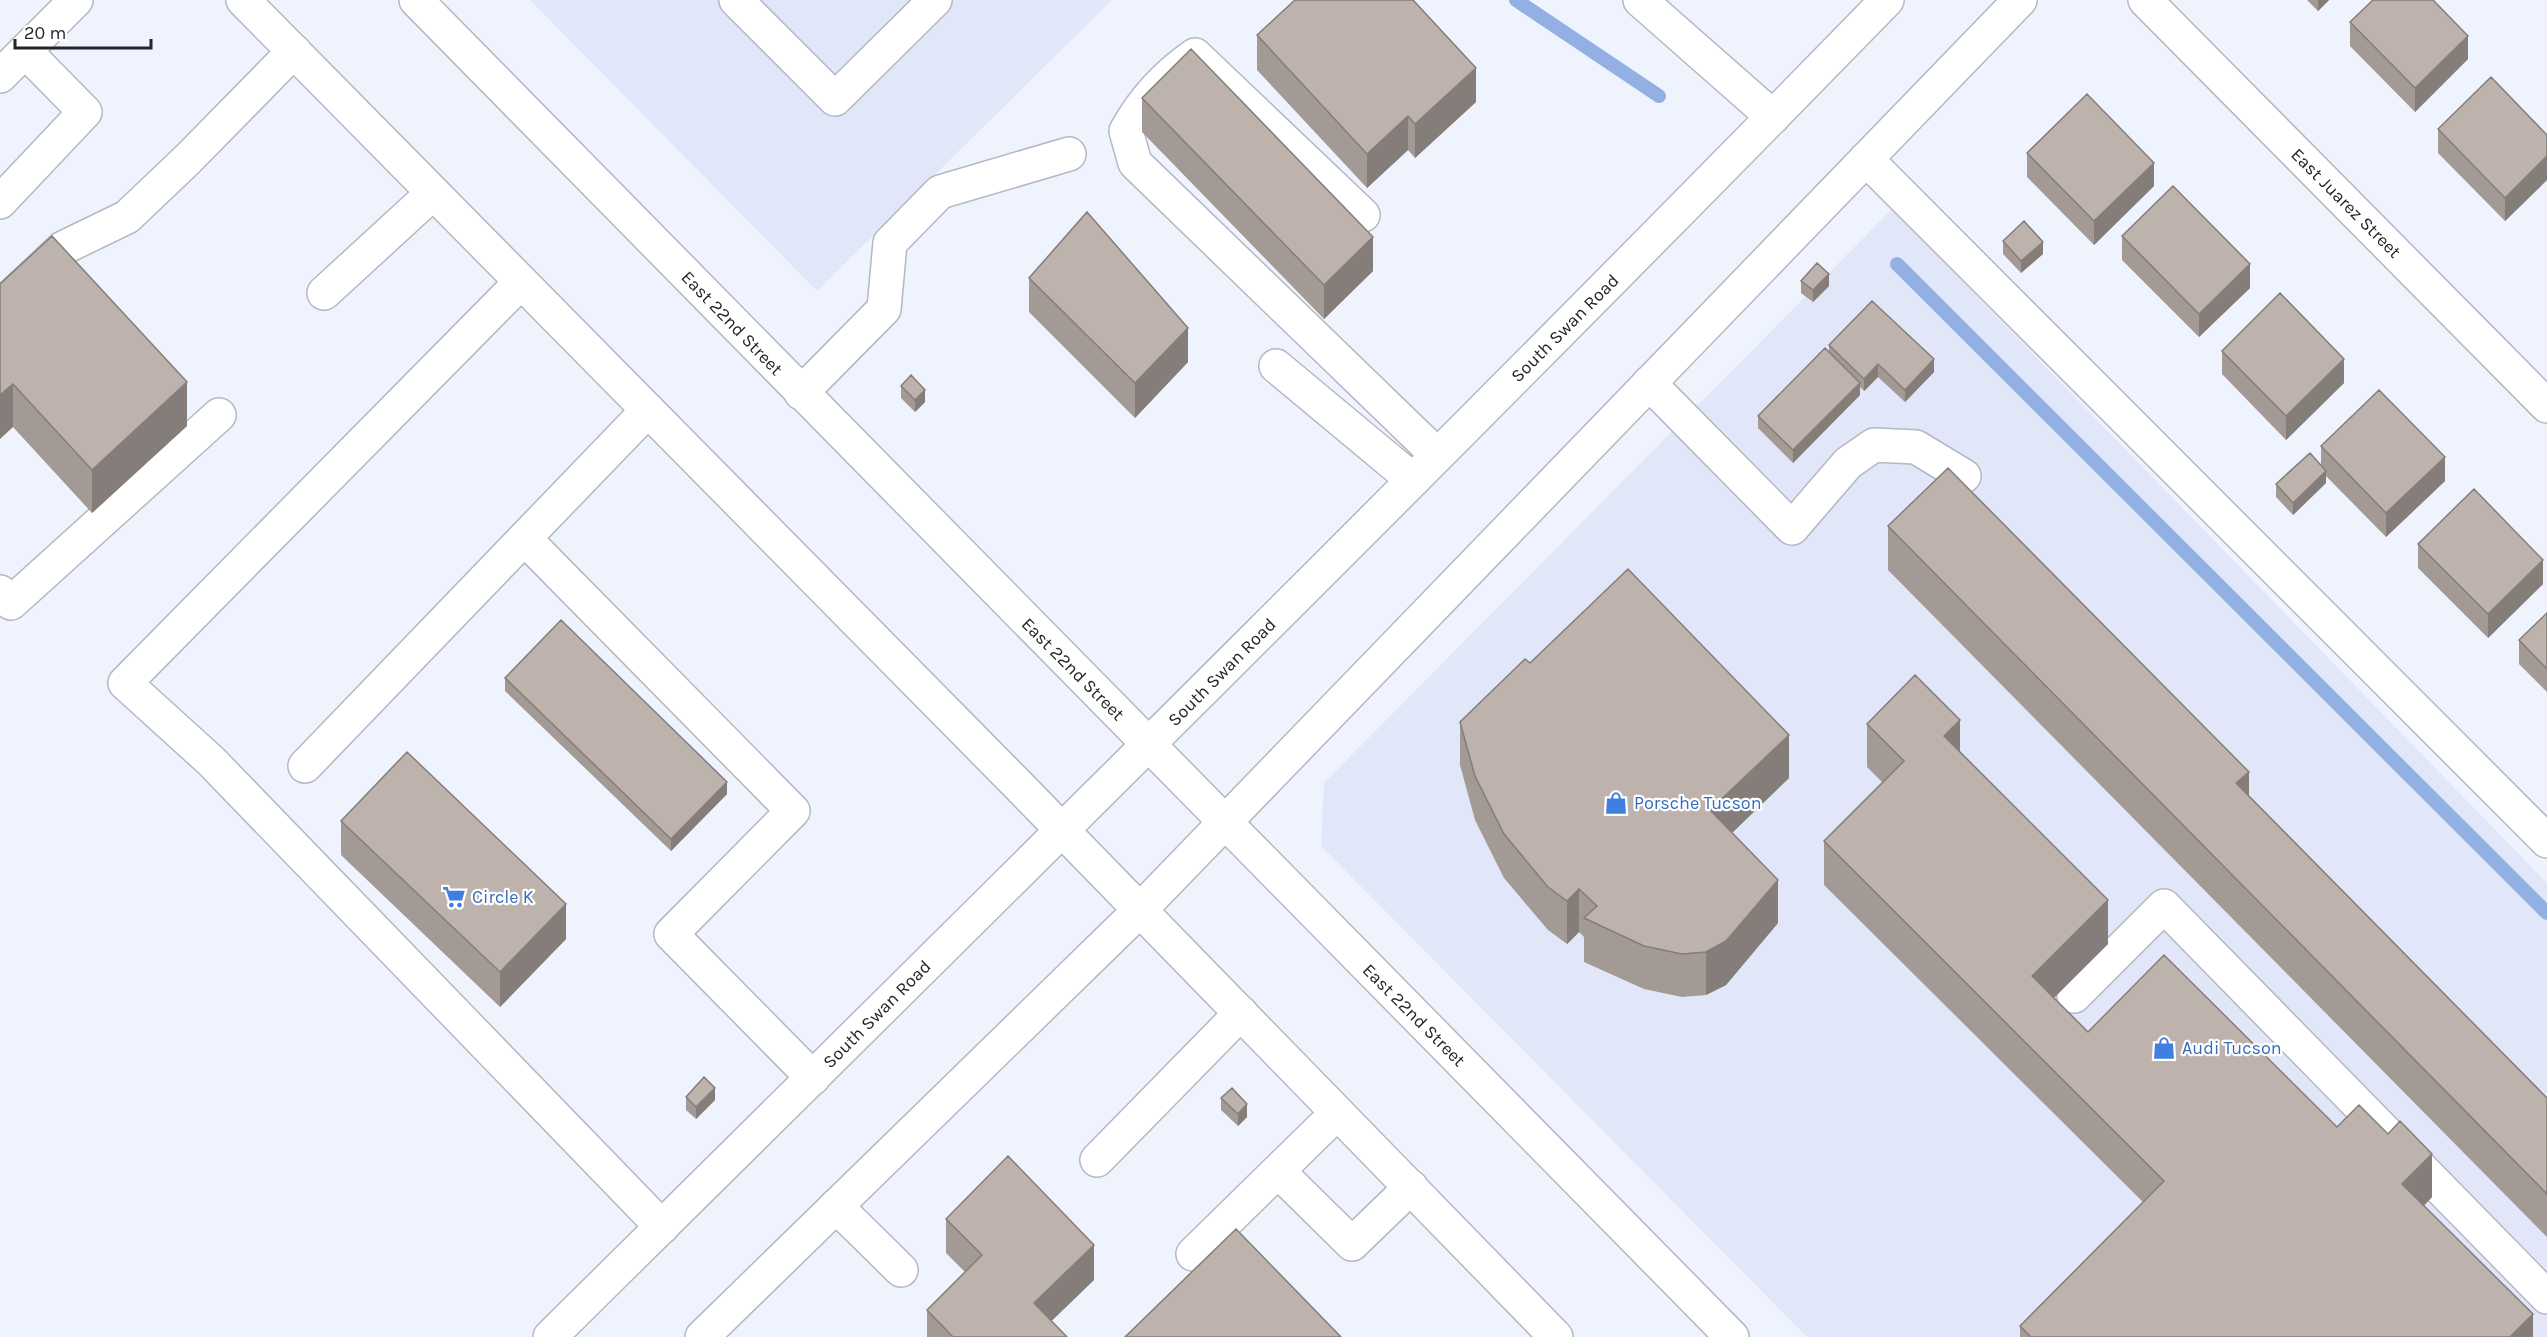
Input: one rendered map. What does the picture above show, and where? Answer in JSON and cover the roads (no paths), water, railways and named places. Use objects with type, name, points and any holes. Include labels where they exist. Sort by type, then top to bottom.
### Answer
[{"type":"main road","points":[[0,76],[76,0]]},
{"type":"main road","points":[[243,0],[1063,831],[1556,1337]]},
{"type":"main road","name":"East 22nd Street","points":[[416,0],[1732,1337]]},
{"type":"main road","points":[[736,0],[835,99],[935,0]]},
{"type":"main road","points":[[1640,0],[1773,117]]},
{"type":"main road","name":"South Swan Road","points":[[550,1337],[1063,831],[1887,0]]},
{"type":"main road","points":[[702,1337],[1140,910],[2020,0]]},
{"type":"main road","name":"East Juarez Street","points":[[2145,0],[2547,406]]},
{"type":"main road","points":[[0,202],[85,112],[25,51]]},
{"type":"main road","points":[[0,307],[63,248],[127,218],[189,159],[294,51]]},
{"type":"main road","points":[[1363,215],[1195,55],[1176,68],[1140,106],[1126,131],[1135,163],[1437,455]]},
{"type":"main road","points":[[801,393],[884,309],[890,243],[940,192],[1069,154]]},
{"type":"main road","points":[[1866,159],[2547,841]]},
{"type":"main road","points":[[324,293],[433,193]]},
{"type":"main road","points":[[521,282],[125,683],[211,761],[662,1227]]},
{"type":"main road","points":[[1276,366],[1413,480]]},
{"type":"main road","points":[[1649,383],[1792,528],[1848,463],[1875,445],[1916,447],[1964,476]]},
{"type":"main road","points":[[305,766],[648,410]]},
{"type":"main road","points":[[0,592],[11,603],[219,415]]},
{"type":"main road","points":[[525,539],[793,811],[671,934],[813,1078]]},
{"type":"main road","points":[[2074,996],[2164,906],[2547,1297]]},
{"type":"main road","points":[[1097,1160],[1241,1014]]},
{"type":"main road","points":[[1193,1254],[1337,1113]]},
{"type":"main road","points":[[1278,1172],[1352,1244],[1411,1187]]},
{"type":"main road","points":[[836,1206],[901,1270]]},
{"type":"waterway","points":[[1516,0],[1659,96]]},
{"type":"waterway","points":[[1897,264],[2547,913]]},
{"type":"place","name":"Porsche Tucson","points":[[1616,803]]},
{"type":"place","name":"Circle K","points":[[454,897]]},
{"type":"place","name":"Audi Tucson","points":[[2164,1048]]}]
